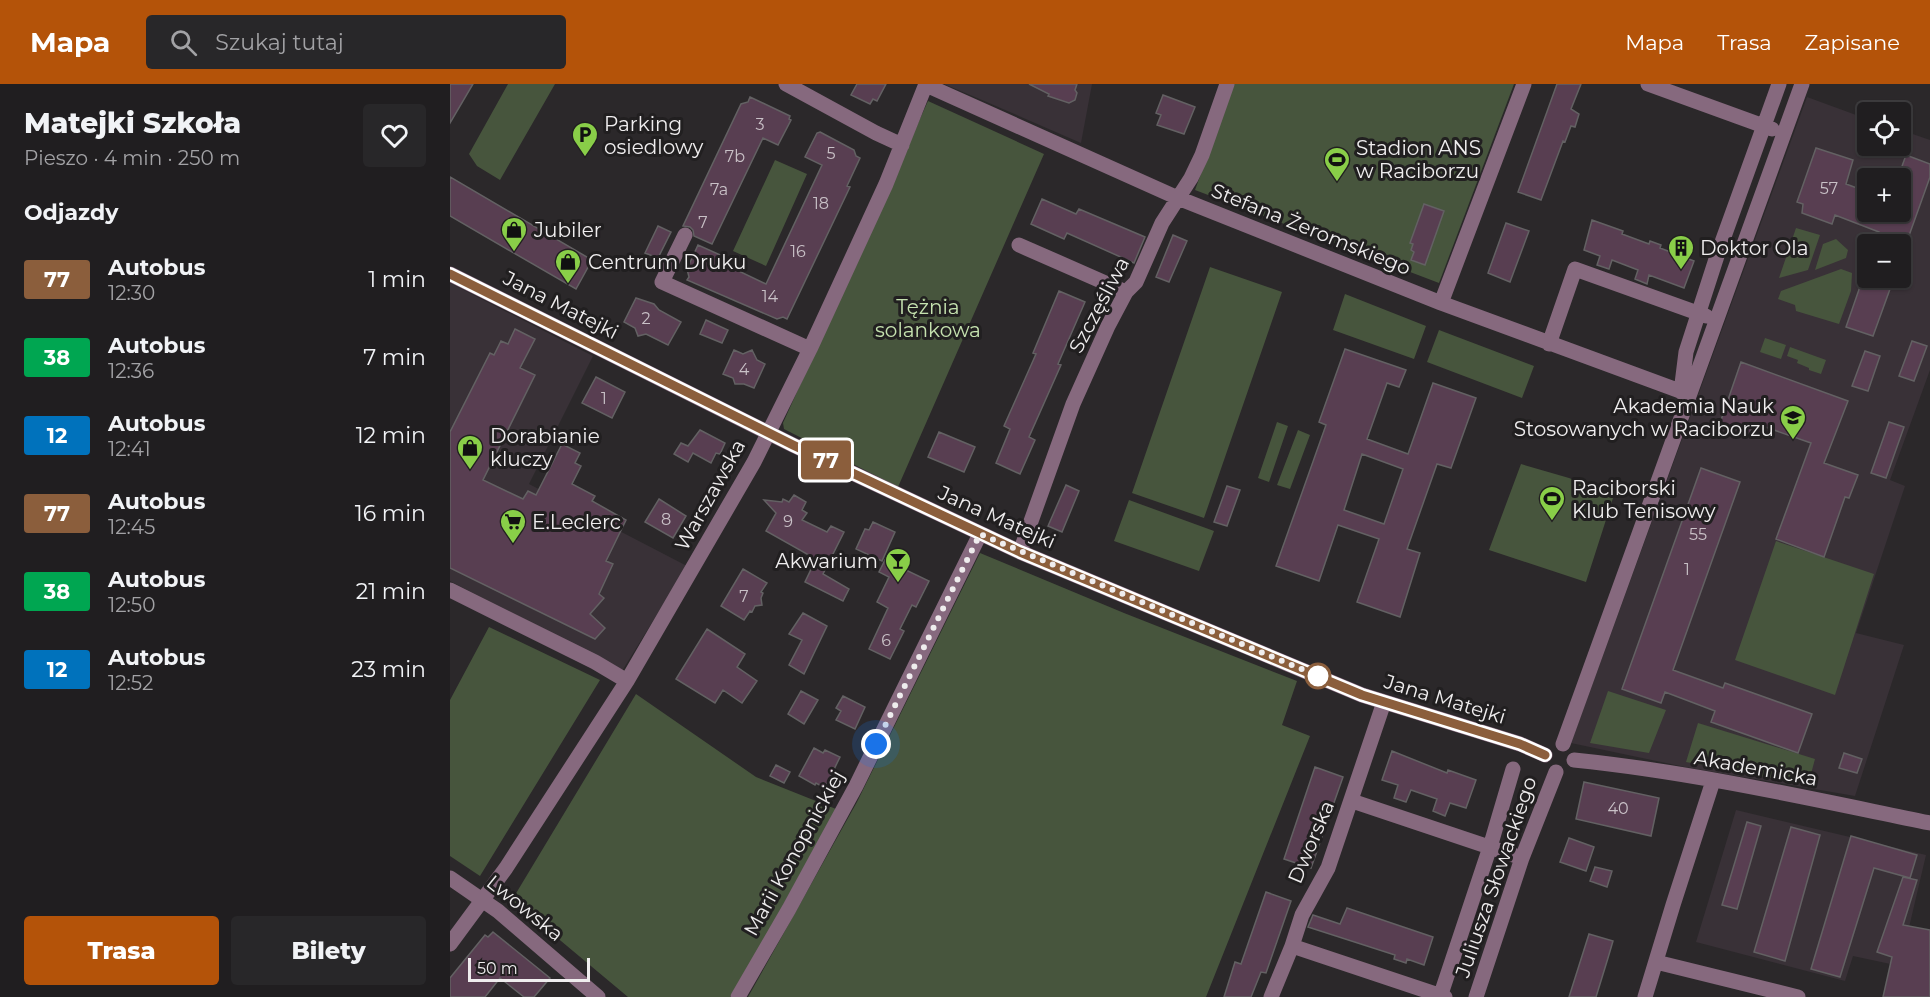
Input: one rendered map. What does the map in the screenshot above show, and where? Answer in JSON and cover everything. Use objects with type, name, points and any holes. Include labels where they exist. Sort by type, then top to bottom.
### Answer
[{"type":"street","points":[[786,84],[902,145]]},
{"type":"street","name":"Warszawska","points":[[450,944],[484,900],[627,681],[769,433],[810,350],[902,145],[926,84]]},
{"type":"street","name":"Stefana Żeromskiego","points":[[926,84],[1178,198],[1441,303],[1685,393]]},
{"type":"street","name":"Szczęśliwa","points":[[1020,552],[1073,404],[1108,326],[1126,292],[1136,282],[1162,223],[1191,178],[1202,155],[1227,84]]},
{"type":"street","points":[[1441,303],[1524,84]]},
{"type":"street","points":[[1648,84],[1784,133]]},
{"type":"street","points":[[1685,393],[1686,352],[1779,84]]},
{"type":"street","points":[[1563,744],[1685,393],[1716,320],[1802,84]]},
{"type":"street","points":[[685,235],[662,282],[810,350]]},
{"type":"street","points":[[1019,245],[1126,292]]},
{"type":"street","points":[[1549,344],[1575,269],[1716,320]]},
{"type":"street","name":"Jana Matejki","points":[[450,274],[769,433],[1020,552],[1362,695],[1520,744],[1545,755]]},
{"type":"street","name":"Marii Konopnickiej","points":[[738,997],[856,786],[980,534]]},
{"type":"street","points":[[450,590],[595,662],[627,681]]},
{"type":"street","name":"Dworska","points":[[1270,997],[1292,946],[1302,915],[1328,868],[1384,702]]},
{"type":"street","points":[[1563,744],[1572,750],[1574,760],[1568,769],[1556,772],[1547,765],[1545,755],[1552,746],[1563,744]]},
{"type":"street","name":"Akademicka","points":[[1574,760],[1713,781],[1930,824]]},
{"type":"street","points":[[1292,946],[1442,997],[1513,769]]},
{"type":"street","name":"Juliusza Słowackiego","points":[[1476,997],[1522,858],[1556,772]]},
{"type":"street","points":[[1645,997],[1713,781]]},
{"type":"street","points":[[1352,801],[1522,858]]},
{"type":"street","name":"Lwowska","points":[[450,878],[484,900],[598,997]]},
{"type":"street","points":[[1656,962],[1798,997]]},
{"type":"shaded area","points":[[944,84],[1092,84],[1081,143],[989,103]]},
{"type":"shaded area","name":"Akademia Nauk Stosowanych w Raciborzu","points":[[1807,97],[1857,115],[1857,156],[1911,156],[1911,133],[1930,140],[1930,370],[1890,480],[1905,486],[1856,633],[1904,645],[1855,796],[1685,767],[1571,743]]},
{"type":"shaded area","points":[[450,283],[593,356],[529,484],[687,566],[622,671],[450,581]]},
{"type":"shaded area","points":[[1736,810],[1926,855],[1900,966],[1853,956],[1845,981],[1696,942]]},
{"type":"green space","points":[[508,84],[555,84],[500,180],[477,166],[469,154]]},
{"type":"green space","name":"Stadion ANS w Raciborzu","points":[[1234,84],[1514,84],[1439,283],[1195,190]]},
{"type":"green space","name":"Tężnia solankowa","points":[[928,101],[1044,154],[898,487],[784,429],[783,423]]},
{"type":"green space","points":[[775,160],[807,174],[766,266],[733,251]]},
{"type":"green space","points":[[1796,228],[1820,235],[1808,270],[1779,278]]},
{"type":"green space","points":[[1836,239],[1848,250],[1846,258],[1815,270],[1823,244]]},
{"type":"green space","points":[[1210,267],[1282,292],[1204,518],[1132,493]]},
{"type":"green space","points":[[1841,269],[1852,273],[1851,291],[1839,324],[1796,311],[1795,305],[1778,299],[1781,291]]},
{"type":"green space","points":[[1345,294],[1426,326],[1414,359],[1333,330]]},
{"type":"green space","points":[[1439,330],[1534,366],[1522,398],[1427,362]]},
{"type":"green space","points":[[1765,338],[1786,345],[1781,359],[1760,352]]},
{"type":"green space","points":[[1790,347],[1826,360],[1821,374],[1809,370],[1797,363],[1798,360],[1787,356]]},
{"type":"green space","points":[[1277,422],[1288,426],[1269,482],[1258,478]]},
{"type":"green space","points":[[1298,430],[1310,435],[1290,489],[1277,485]]},
{"type":"green space","name":"Raciborski Klub Tenisowy","points":[[1521,464],[1569,478],[1614,495],[1586,582],[1489,550]]},
{"type":"green space","points":[[1129,500],[1214,531],[1199,571],[1114,541]]},
{"type":"green space","points":[[1776,541],[1874,574],[1835,695],[1735,660]]},
{"type":"green space","points":[[980,553],[1297,681],[1282,725],[1310,736],[1206,997],[748,997],[857,802]]},
{"type":"green space","points":[[489,627],[600,680],[480,876],[450,856],[450,700]]},
{"type":"green space","points":[[1608,691],[1666,710],[1649,753],[1590,743]]},
{"type":"green space","points":[[636,694],[756,777],[836,809],[730,997],[628,997],[512,900]]},
{"type":"green space","points":[[1698,723],[1815,759],[1808,785],[1686,762]]},
{"type":"building","points":[[450,84],[473,84],[450,123]]},
{"type":"building","points":[[857,84],[886,84],[877,101],[873,99],[870,104],[851,95]]},
{"type":"building","points":[[1029,84],[1077,84],[1075,90],[1077,93],[1075,100],[1069,103],[1048,96],[1049,94]]},
{"type":"building","points":[[1557,84],[1581,84],[1571,109],[1579,114],[1575,127],[1571,126],[1565,142],[1563,141],[1541,200],[1518,192]]},
{"type":"building","points":[[1163,95],[1195,107],[1184,134],[1157,125],[1161,115],[1156,113]]},
{"type":"building","points":[[750,97],[790,116],[791,120],[778,145],[763,138],[712,244],[694,236],[690,227],[683,226],[741,104],[748,102]]},
{"type":"building","points":[[820,132],[854,150],[856,156],[860,158],[847,186],[850,187],[787,319],[783,317],[777,319],[687,280],[689,277],[687,269],[698,245],[727,258],[724,264],[766,284],[822,165],[805,157],[817,133]]},
{"type":"building","points":[[1816,148],[1853,160],[1846,184],[1857,188],[1857,222],[1911,222],[1911,168],[1901,168],[1906,156],[1930,164],[1930,177],[1910,234],[1878,234],[1879,232],[1835,215],[1832,224],[1802,213],[1803,204],[1797,202]]},
{"type":"building","points":[[450,177],[592,260],[576,289],[450,216]]},
{"type":"building","points":[[1042,199],[1076,214],[1079,209],[1145,237],[1134,263],[1067,233],[1064,239],[1031,224]]},
{"type":"building","points":[[1424,204],[1444,211],[1425,265],[1411,260],[1414,252],[1411,250],[1413,244],[1410,243]]},
{"type":"building","points":[[1592,220],[1623,231],[1622,234],[1649,244],[1650,241],[1661,245],[1660,248],[1694,261],[1684,288],[1649,275],[1647,284],[1635,279],[1638,270],[1612,260],[1609,269],[1597,265],[1600,256],[1584,250]]},
{"type":"building","points":[[1506,223],[1529,231],[1510,282],[1488,273]]},
{"type":"building","points":[[658,226],[671,232],[658,258],[645,253]]},
{"type":"building","points":[[1173,235],[1187,241],[1169,282],[1156,277]]},
{"type":"building","points":[[1860,288],[1890,288],[1873,336],[1846,327]]},
{"type":"building","points":[[1059,291],[1085,302],[1058,364],[1061,365],[1029,437],[1035,440],[1020,474],[996,463],[1010,429],[1004,426],[1036,354],[1033,353]]},
{"type":"building","points":[[636,298],[654,304],[659,310],[681,322],[668,345],[646,334],[638,336],[635,328],[624,322]]},
{"type":"building","points":[[706,320],[728,330],[722,343],[700,334]]},
{"type":"building","points":[[515,329],[535,339],[520,368],[535,375],[483,480],[523,499],[528,491],[536,495],[562,444],[580,453],[575,463],[581,466],[572,484],[595,496],[592,501],[626,520],[606,561],[613,564],[599,594],[604,598],[590,614],[605,628],[595,639],[450,568],[450,432],[490,353],[494,355],[501,341],[508,344]]},
{"type":"building","points":[[1912,341],[1927,346],[1914,381],[1899,376]]},
{"type":"building","points":[[1345,349],[1406,370],[1399,387],[1387,383],[1367,439],[1408,454],[1433,383],[1476,398],[1451,468],[1437,464],[1407,549],[1420,553],[1400,617],[1357,602],[1379,539],[1338,525],[1319,581],[1276,566],[1326,425],[1319,422]],"holes":[[[1362,454],[1403,469],[1384,524],[1344,510]]]},
{"type":"building","points":[[734,350],[743,354],[752,350],[757,360],[765,364],[754,388],[744,384],[735,384],[733,378],[723,374]]},
{"type":"building","points":[[1865,351],[1880,356],[1868,391],[1852,386]]},
{"type":"building","points":[[1741,362],[1848,401],[1824,463],[1858,475],[1849,498],[1845,497],[1824,557],[1776,539],[1811,443],[1754,423],[1750,434],[1720,423]]},
{"type":"building","points":[[596,377],[625,392],[612,418],[582,403]]},
{"type":"building","points":[[1889,422],[1904,427],[1886,478],[1871,473]]},
{"type":"building","points":[[700,430],[725,443],[720,454],[716,453],[711,463],[693,453],[688,462],[674,454],[681,443],[688,446]]},
{"type":"building","points":[[939,432],[975,447],[964,472],[928,457]]},
{"type":"building","points":[[1701,468],[1740,482],[1673,670],[1723,688],[1725,683],[1812,714],[1798,753],[1711,722],[1715,711],[1665,692],[1661,703],[1622,689]]},
{"type":"building","points":[[1066,485],[1079,491],[1062,532],[1048,526]]},
{"type":"building","points":[[1227,486],[1240,490],[1227,526],[1214,522]]},
{"type":"building","points":[[794,495],[806,502],[802,510],[807,513],[802,520],[827,532],[831,526],[844,532],[823,574],[849,589],[843,601],[805,582],[816,559],[766,531],[776,513],[764,500],[782,502],[783,499],[789,502]]},
{"type":"building","points":[[659,499],[686,516],[673,538],[645,522]]},
{"type":"building","points":[[873,522],[895,532],[882,561],[856,549],[865,529],[869,530]]},
{"type":"building","points":[[885,560],[929,581],[916,607],[912,605],[900,629],[904,631],[890,659],[869,649],[888,608],[877,602],[889,577],[879,572]]},
{"type":"building","points":[[743,569],[767,583],[761,592],[763,593],[762,605],[755,606],[744,620],[721,606]]},
{"type":"building","points":[[803,613],[827,626],[804,674],[789,665],[802,640],[789,634]]},
{"type":"building","points":[[707,629],[745,654],[737,667],[757,681],[742,703],[723,690],[715,703],[676,679]]},
{"type":"building","points":[[801,691],[818,700],[804,724],[788,714]]},
{"type":"building","points":[[843,696],[865,707],[855,729],[836,720],[841,711],[836,708]]},
{"type":"building","points":[[814,748],[840,757],[825,788],[799,776]]},
{"type":"building","points":[[1392,751],[1447,773],[1448,770],[1476,780],[1466,808],[1450,803],[1445,816],[1433,811],[1437,799],[1411,790],[1406,802],[1394,798],[1398,785],[1382,780]]},
{"type":"building","points":[[1844,753],[1862,759],[1857,773],[1839,768]]},
{"type":"building","points":[[776,765],[790,772],[784,783],[770,776]]},
{"type":"building","points":[[1315,767],[1343,777],[1311,868],[1284,859]]},
{"type":"building","points":[[1584,782],[1659,798],[1651,836],[1576,819]]},
{"type":"building","points":[[1747,822],[1761,826],[1737,909],[1722,905]]},
{"type":"building","points":[[1791,827],[1820,835],[1785,961],[1754,952]]},
{"type":"building","points":[[1851,836],[1917,855],[1910,878],[1874,868],[1840,977],[1811,969]]},
{"type":"building","points":[[1569,838],[1594,847],[1586,871],[1560,862]]},
{"type":"building","points":[[1595,867],[1612,871],[1607,887],[1590,881]]},
{"type":"building","points":[[1903,877],[1917,880],[1903,925],[1930,930],[1930,997],[1883,997],[1892,957],[1877,952]]},
{"type":"building","points":[[1266,892],[1291,901],[1266,973],[1261,972],[1251,997],[1224,997],[1235,962],[1241,964]]},
{"type":"building","points":[[1347,908],[1433,937],[1424,965],[1407,959],[1406,963],[1394,959],[1395,955],[1308,927],[1313,915],[1340,924]]},
{"type":"building","points":[[493,932],[550,978],[534,997],[524,997],[500,978],[485,997],[450,997],[450,978],[485,935],[488,937]]},
{"type":"building","points":[[1589,934],[1613,941],[1596,997],[1569,997]]},
{"type":"bus line","name":"77","points":[[450,274],[793,445],[1020,552],[1362,695],[1520,744],[1545,755]]},
{"type":"place","name":"Parking osiedlowy","points":[[585,158]]},
{"type":"place","name":"Stadion ANS w Raciborzu","points":[[1337,183]]},
{"type":"place","name":"Jubiler","points":[[514,253]]},
{"type":"place","name":"Doktor Ola","points":[[1681,271]]},
{"type":"place","name":"Centrum Druku","points":[[568,285]]},
{"type":"place","name":"Akademia Nauk Stosowanych w Raciborzu","points":[[1793,441]]},
{"type":"place","name":"Dorabianie kluczy","points":[[470,471]]},
{"type":"place","name":"Raciborski Klub Tenisowy","points":[[1552,522]]},
{"type":"place","name":"E.Leclerc","points":[[513,545]]},
{"type":"place","name":"Akwarium","points":[[898,584]]},
{"type":"route","points":[[876,744],[980,534],[1318,676]]}]
